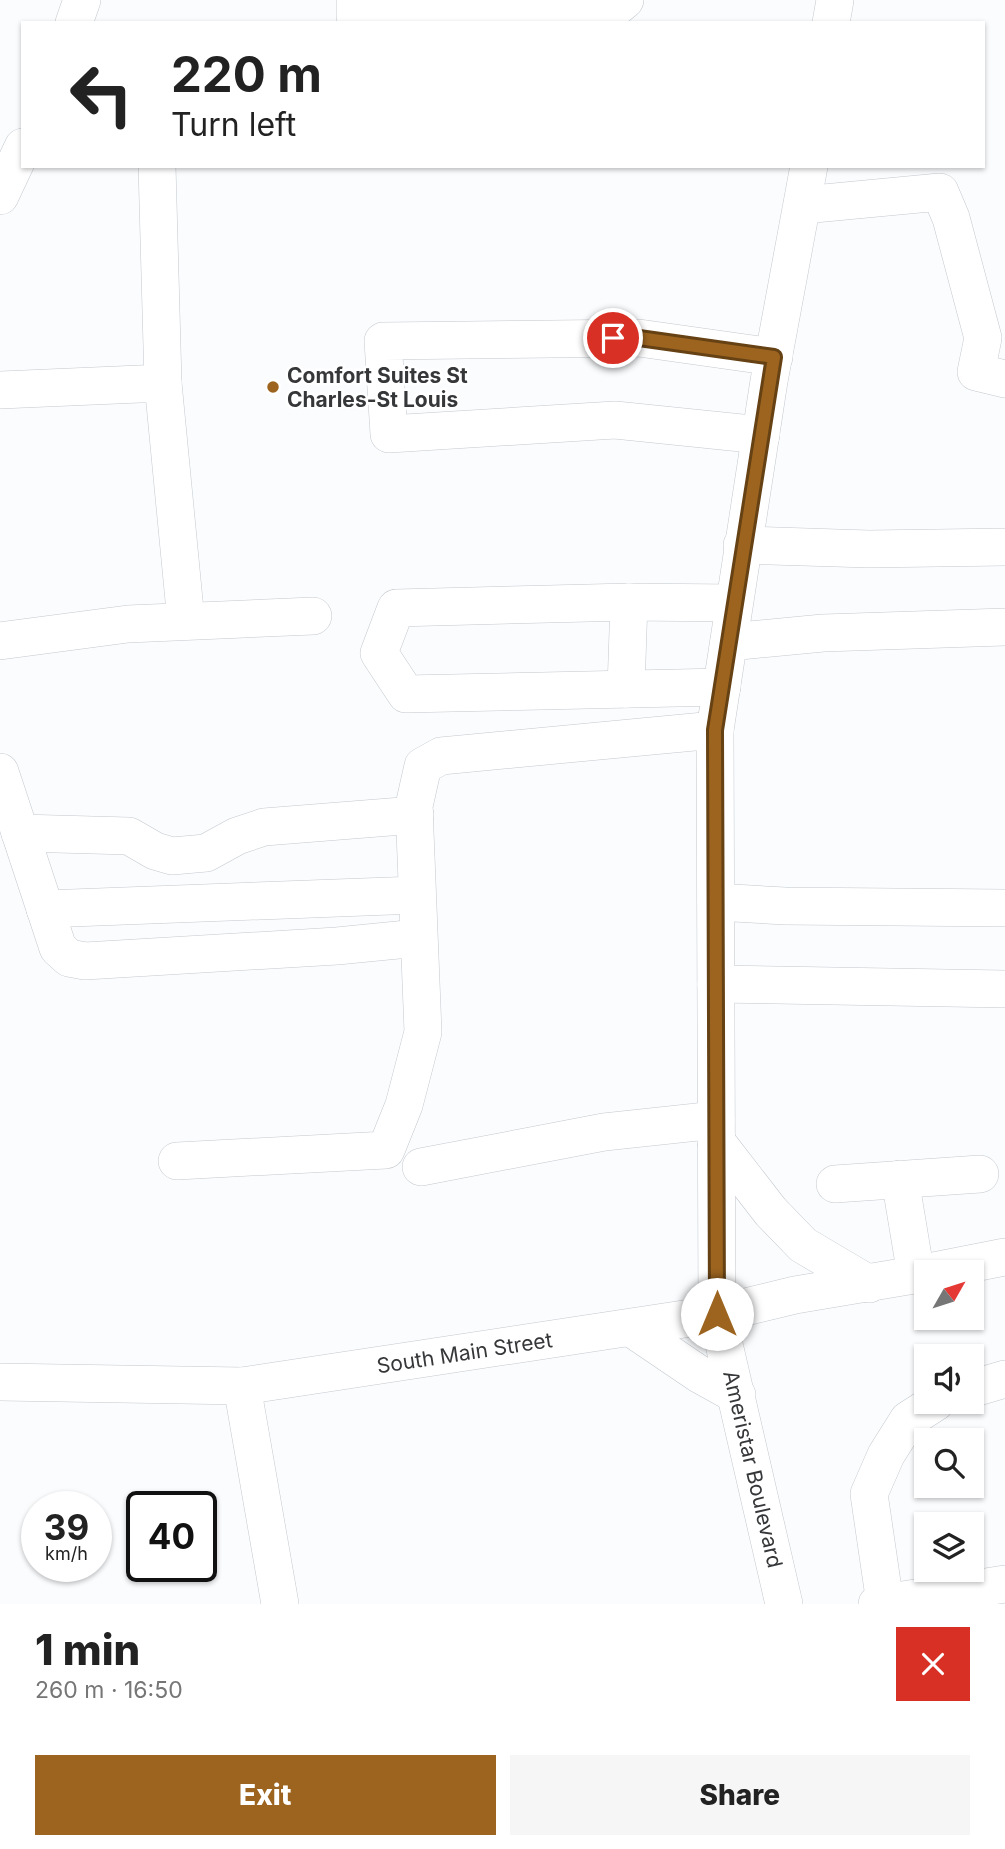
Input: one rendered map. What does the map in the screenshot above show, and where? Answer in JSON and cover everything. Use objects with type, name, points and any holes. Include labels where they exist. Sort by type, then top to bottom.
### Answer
[{"type":"street","points":[[75,21],[82,0]]},
{"type":"street","points":[[355,0],[355,16],[463,17],[614,9],[625,0]]},
{"type":"street","points":[[0,196],[21,150]]},
{"type":"street","points":[[157,168],[163,383],[186,621]]},
{"type":"street","name":"Ameristar Boulevard","points":[[784,1604],[717,1314],[715,730],[742,545],[809,168]]},
{"type":"street","points":[[803,205],[940,192],[951,218],[983,338],[976,372],[1005,379]]},
{"type":"street","points":[[761,435],[615,420],[389,434],[383,341],[639,338],[774,357]]},
{"type":"street","points":[[0,390],[163,383]]},
{"type":"street","points":[[742,545],[869,549],[1005,547]]},
{"type":"street","points":[[722,687],[406,694],[379,653],[396,608],[629,601],[734,603]]},
{"type":"street","points":[[626,689],[629,601]]},
{"type":"street","points":[[0,641],[90,628],[186,621],[313,617]]},
{"type":"street","points":[[729,642],[823,633],[1005,627]]},
{"type":"street","points":[[177,1161],[386,1150],[404,1105],[423,1032],[415,815],[423,766],[441,756],[715,730]]},
{"type":"street","points":[[0,772],[58,948],[69,957],[85,961],[337,946],[418,938]]},
{"type":"street","points":[[20,833],[129,836],[155,851],[172,856],[206,853],[237,836],[264,827],[415,815]]},
{"type":"street","points":[[45,909],[417,895]]},
{"type":"street","points":[[716,902],[785,906],[1005,908]]},
{"type":"street","points":[[716,984],[1005,989]]},
{"type":"street","points":[[421,1167],[604,1132],[716,1131],[771,1212],[803,1245],[869,1284]]},
{"type":"street","points":[[835,1184],[980,1174]]},
{"type":"street","points":[[900,1179],[921,1260]]},
{"type":"street","name":"South Main Street","points":[[984,1261],[1005,1257]]},
{"type":"street","name":"South Main Street","points":[[0,1382],[242,1386],[717,1314],[794,1296],[914,1275]]},
{"type":"street","points":[[631,1328],[738,1401]]},
{"type":"street","points":[[984,1385],[1005,1379]]},
{"type":"street","points":[[242,1386],[280,1604]]},
{"type":"street","points":[[917,1414],[908,1420],[886,1455],[869,1494],[881,1603],[1005,1584]]},
{"type":"place","name":"Comfort Suites St Charles-St Louis","points":[[273,387]]},
{"type":"route","points":[[613,338],[639,338],[774,357],[742,545],[715,730],[717,1314]]}]
